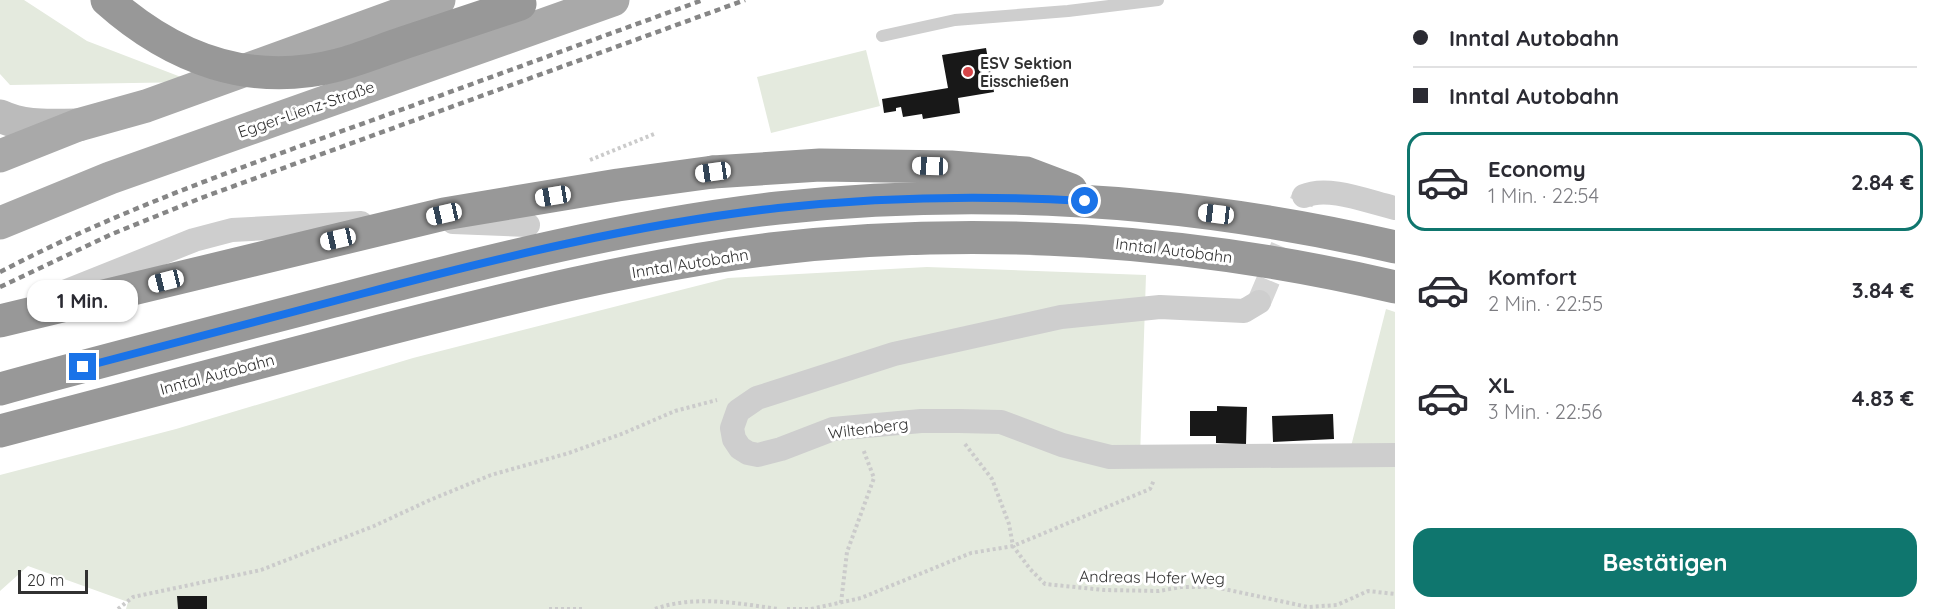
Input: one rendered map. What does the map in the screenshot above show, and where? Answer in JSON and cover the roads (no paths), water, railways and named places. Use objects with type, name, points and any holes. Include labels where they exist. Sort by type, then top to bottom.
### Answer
[{"type":"highway","points":[[106,0],[173,48],[230,68],[260,72],[285,72],[338,65],[531,0]]},
{"type":"highway","points":[[0,321],[444,214],[618,185],[713,172],[820,165],[962,168],[1026,173],[1103,201]]},
{"type":"highway","points":[[7,387],[466,267],[651,227],[777,208],[883,200],[1030,198],[1103,201],[1266,221],[1395,247]]},
{"type":"highway","name":"Inntal Autobahn","points":[[0,431],[515,297],[653,268],[769,250],[887,240],[1065,239],[1199,252],[1395,287]]},
{"type":"main road","points":[[0,156],[78,124],[146,106],[439,0]]},
{"type":"main road","name":"Egger-Lienz-Straße","points":[[0,223],[110,178],[613,0]]},
{"type":"main road","points":[[0,116],[15,123],[42,126],[78,124]]},
{"type":"street","points":[[1304,196],[1314,192],[1328,192],[1395,208]]},
{"type":"street","points":[[0,321],[194,240],[232,230],[400,220],[528,225]]},
{"type":"street","name":"Wiltenberg","points":[[1259,302],[1244,311],[1135,308],[1061,317],[913,349],[757,398],[744,405],[734,419],[732,428],[734,439],[740,448],[748,453],[771,453],[833,429],[921,421],[1001,422],[1062,445],[1110,457],[1395,455]]},
{"type":"lane","points":[[882,36],[955,20],[1068,11],[1158,0]]},
{"type":"tunnel","points":[[1259,302],[1304,196]]},
{"type":"railway","points":[[0,272],[90,229],[182,190],[703,0]]},
{"type":"railway","points":[[0,287],[112,234],[201,198],[745,0]]},
{"type":"place","name":"ESV Sektion Eisschießen","points":[[968,72]]}]
